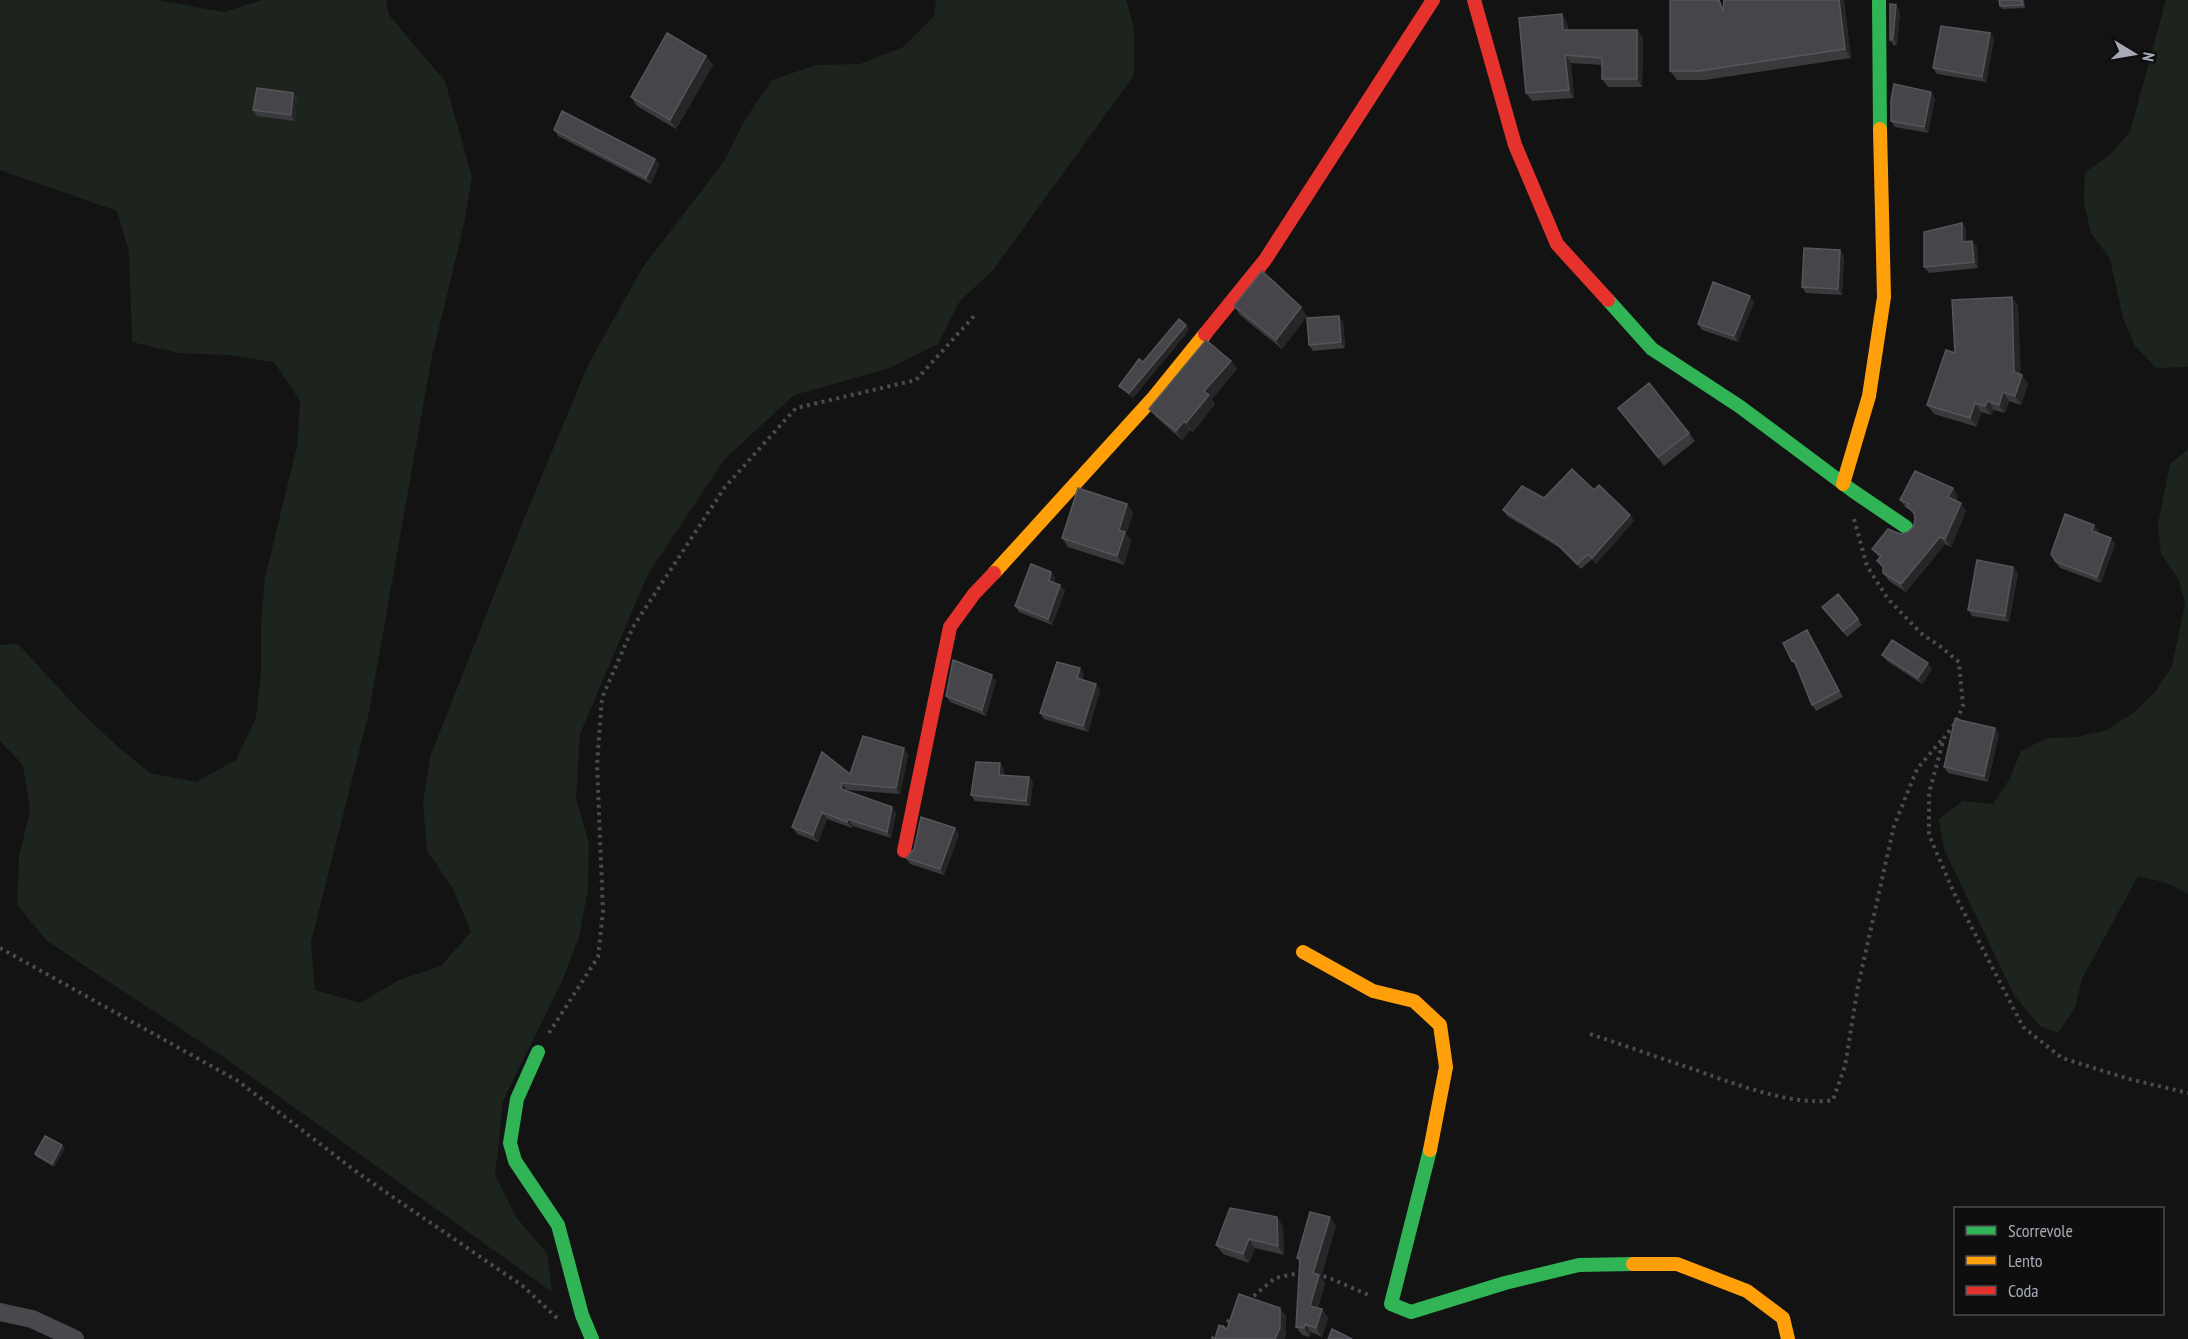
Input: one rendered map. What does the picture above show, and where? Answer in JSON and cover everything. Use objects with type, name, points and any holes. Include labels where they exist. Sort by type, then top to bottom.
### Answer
[{"type":"street","points":[[904,850],[950,627],[974,594],[1154,397],[1265,260],[1433,0]]},
{"type":"street","points":[[1843,484],[1869,396],[1884,297],[1881,233],[1879,0]]},
{"type":"street","points":[[1479,1],[1515,145],[1557,244],[1652,349],[1738,406],[1843,484],[1906,527]]},
{"type":"street","points":[[1303,952],[1373,991],[1414,1001],[1440,1026],[1446,1067],[1431,1145],[1391,1304],[1411,1312],[1505,1283],[1579,1265],[1677,1264],[1748,1291],[1783,1318],[1788,1339]]},
{"type":"street","points":[[538,1052],[517,1099],[510,1143],[515,1161],[558,1224],[582,1315],[592,1339]]},
{"type":"street","points":[[0,1312],[32,1318],[75,1339]]},
{"type":"path","points":[[538,1052],[598,957],[603,911],[597,764],[602,698],[633,627],[725,487],[796,408],[916,380],[975,315]]},
{"type":"path","points":[[1843,484],[1867,566],[1888,599],[1906,620],[1959,662],[1963,706],[1956,722],[1944,738],[1929,793],[1929,835],[1954,893],[2023,1028],[2062,1058],[2188,1093]]},
{"type":"path","points":[[1590,1034],[1740,1086],[1795,1099],[1822,1102],[1833,1100],[1845,1066],[1858,986],[1894,826],[1917,769],[1956,722]]},
{"type":"path","points":[[0,948],[238,1082],[358,1173],[524,1287],[566,1326]]},
{"type":"path","points":[[1245,1303],[1275,1278],[1301,1272],[1327,1277],[1391,1304]]},
{"type":"path","points":[[1212,1339],[1239,1310]]},
{"type":"shaded area","points":[[0,0],[157,0],[224,12],[262,0],[386,0],[389,15],[445,81],[472,177],[464,224],[431,361],[369,712],[311,942],[315,990],[360,1003],[399,980],[441,966],[471,932],[453,889],[427,850],[423,803],[430,757],[526,514],[588,365],[643,267],[725,160],[746,118],[772,80],[816,65],[860,64],[903,47],[934,16],[936,0],[1126,0],[1134,28],[1134,75],[994,269],[960,301],[938,344],[890,368],[794,395],[725,459],[648,574],[580,734],[576,799],[589,843],[588,890],[579,937],[562,981],[503,1101],[495,1175],[516,1217],[547,1253],[552,1292],[228,1060],[47,941],[17,905],[19,857],[30,810],[23,765],[0,741],[0,645],[18,644],[80,711],[150,773],[196,782],[236,760],[256,718],[261,672],[261,626],[265,578],[297,446],[300,401],[274,362],[228,355],[178,353],[132,342],[129,251],[117,211],[0,170]]},
{"type":"shaded area","points":[[2166,0],[2188,0],[2188,367],[2156,368],[2135,346],[2123,318],[2110,259],[2091,233],[2084,203],[2085,172],[2110,155],[2130,132]]},
{"type":"shaded area","points":[[2188,449],[2188,894],[2167,883],[2138,876],[2082,979],[2075,1008],[2058,1033],[2040,1026],[2014,995],[1944,849],[1939,819],[1963,801],[1993,804],[2010,778],[2021,751],[2047,738],[2077,737],[2107,730],[2133,713],[2155,692],[2172,666],[2185,604],[2179,580],[2161,554],[2158,524],[2170,464]]},
{"type":"building","points":[[1670,0],[1719,0],[1723,11],[1724,0],[1839,0],[1845,49],[1699,71],[1670,71]]},
{"type":"building","points":[[1999,0],[2022,0],[2023,5],[2000,6]]},
{"type":"building","points":[[1890,4],[1896,5],[1893,38],[1890,40]]},
{"type":"building","points":[[1562,14],[1563,30],[1637,30],[1637,79],[1602,79],[1602,58],[1565,55],[1569,90],[1526,93],[1519,18]]},
{"type":"building","points":[[1941,26],[1990,33],[1982,77],[1933,68]]},
{"type":"building","points":[[667,33],[706,56],[670,120],[631,97]]},
{"type":"building","points":[[1894,84],[1931,92],[1924,127],[1891,121]]},
{"type":"building","points":[[257,88],[293,93],[291,115],[253,110]]},
{"type":"building","points":[[562,111],[655,159],[646,178],[554,130]]},
{"type":"building","points":[[1962,223],[1962,242],[1972,241],[1974,262],[1924,267],[1924,232]]},
{"type":"building","points":[[1804,248],[1840,250],[1838,289],[1802,287]]},
{"type":"building","points":[[1262,271],[1301,307],[1276,340],[1234,306]]},
{"type":"building","points":[[1713,282],[1750,296],[1734,336],[1698,324]]},
{"type":"building","points":[[2012,297],[2014,372],[2022,375],[2015,396],[2003,392],[1999,405],[1988,401],[1985,406],[1975,403],[1970,418],[1927,405],[1946,350],[1955,353],[1952,300]]},
{"type":"building","points":[[1339,316],[1341,342],[1309,345],[1307,318]]},
{"type":"building","points":[[1179,319],[1186,325],[1129,393],[1119,386],[1139,359],[1143,362]]},
{"type":"building","points":[[1206,340],[1231,361],[1204,391],[1209,395],[1186,423],[1184,421],[1176,431],[1149,409]]},
{"type":"building","points":[[1649,383],[1689,433],[1658,457],[1618,408]]},
{"type":"building","points":[[1572,469],[1594,490],[1599,485],[1630,515],[1592,558],[1588,554],[1577,564],[1556,543],[1503,510],[1522,486],[1544,498]]},
{"type":"building","points":[[1915,471],[1953,488],[1948,497],[1961,503],[1945,539],[1940,537],[1901,584],[1883,573],[1883,566],[1877,561],[1881,556],[1872,549],[1888,529],[1900,534],[1908,532],[1913,527],[1914,513],[1907,506],[1909,504],[1900,500]]},
{"type":"building","points":[[1078,488],[1127,504],[1119,530],[1125,532],[1117,556],[1062,538]]},
{"type":"building","points":[[2065,514],[2094,525],[2092,531],[2111,538],[2097,577],[2056,562],[2051,554]]},
{"type":"building","points":[[1977,560],[2013,567],[2005,616],[1968,610]]},
{"type":"building","points":[[1031,564],[1051,572],[1049,581],[1060,585],[1048,619],[1015,606]]},
{"type":"building","points":[[1838,594],[1858,619],[1843,631],[1822,607]]},
{"type":"building","points":[[1807,630],[1839,691],[1812,705],[1794,660],[1792,661],[1783,643]]},
{"type":"building","points":[[1892,640],[1928,663],[1918,678],[1882,655]]},
{"type":"building","points":[[953,660],[992,675],[982,710],[946,696]]},
{"type":"building","points":[[1057,662],[1080,668],[1077,678],[1096,684],[1083,726],[1040,713]]},
{"type":"building","points":[[1955,719],[1995,728],[1984,776],[1944,767]]},
{"type":"building","points":[[863,736],[904,748],[896,788],[842,783],[841,789],[892,807],[887,832],[848,819],[847,822],[822,812],[813,835],[792,827],[822,752],[850,774]]},
{"type":"building","points":[[976,762],[1000,763],[999,775],[1029,777],[1026,801],[971,795]]},
{"type":"building","points":[[921,817],[955,828],[940,869],[906,858],[914,849]]},
{"type":"building","points":[[45,1136],[62,1145],[52,1164],[35,1154]]},
{"type":"building","points":[[1230,1208],[1277,1217],[1278,1246],[1249,1239],[1243,1254],[1216,1245]]},
{"type":"building","points":[[1310,1212],[1330,1217],[1313,1273],[1319,1275],[1310,1306],[1322,1309],[1316,1328],[1305,1324],[1304,1328],[1296,1327],[1300,1259],[1297,1258]]},
{"type":"building","points":[[1239,1294],[1280,1308],[1280,1328],[1275,1339],[1215,1339],[1219,1325],[1227,1329]]},
{"type":"building","points":[[1332,1329],[1352,1339],[1328,1339]]},
{"type":"traffic: fast","points":[[1879,0],[1880,129]]},
{"type":"traffic: fast","points":[[1608,300],[1652,349],[1739,406],[1853,491],[1906,527]]},
{"type":"traffic: fast","points":[[538,1052],[517,1099],[510,1143],[515,1161],[558,1225],[582,1315],[592,1339]]},
{"type":"traffic: fast","points":[[1430,1150],[1391,1304],[1411,1312],[1505,1283],[1579,1265],[1633,1264]]},
{"type":"traffic: slow","points":[[1843,484],[1869,396],[1884,297],[1880,129]]},
{"type":"traffic: slow","points":[[994,573],[1154,397],[1205,334]]},
{"type":"traffic: slow","points":[[1303,952],[1373,991],[1414,1001],[1440,1025],[1446,1067],[1430,1150]]},
{"type":"traffic: slow","points":[[1633,1264],[1677,1264],[1747,1291],[1783,1318],[1788,1339]]},
{"type":"traffic: jam","points":[[1205,334],[1265,260],[1433,0]]},
{"type":"traffic: jam","points":[[1474,0],[1515,145],[1557,244],[1608,300]]},
{"type":"traffic: jam","points":[[904,851],[950,627],[974,594],[994,573]]}]
